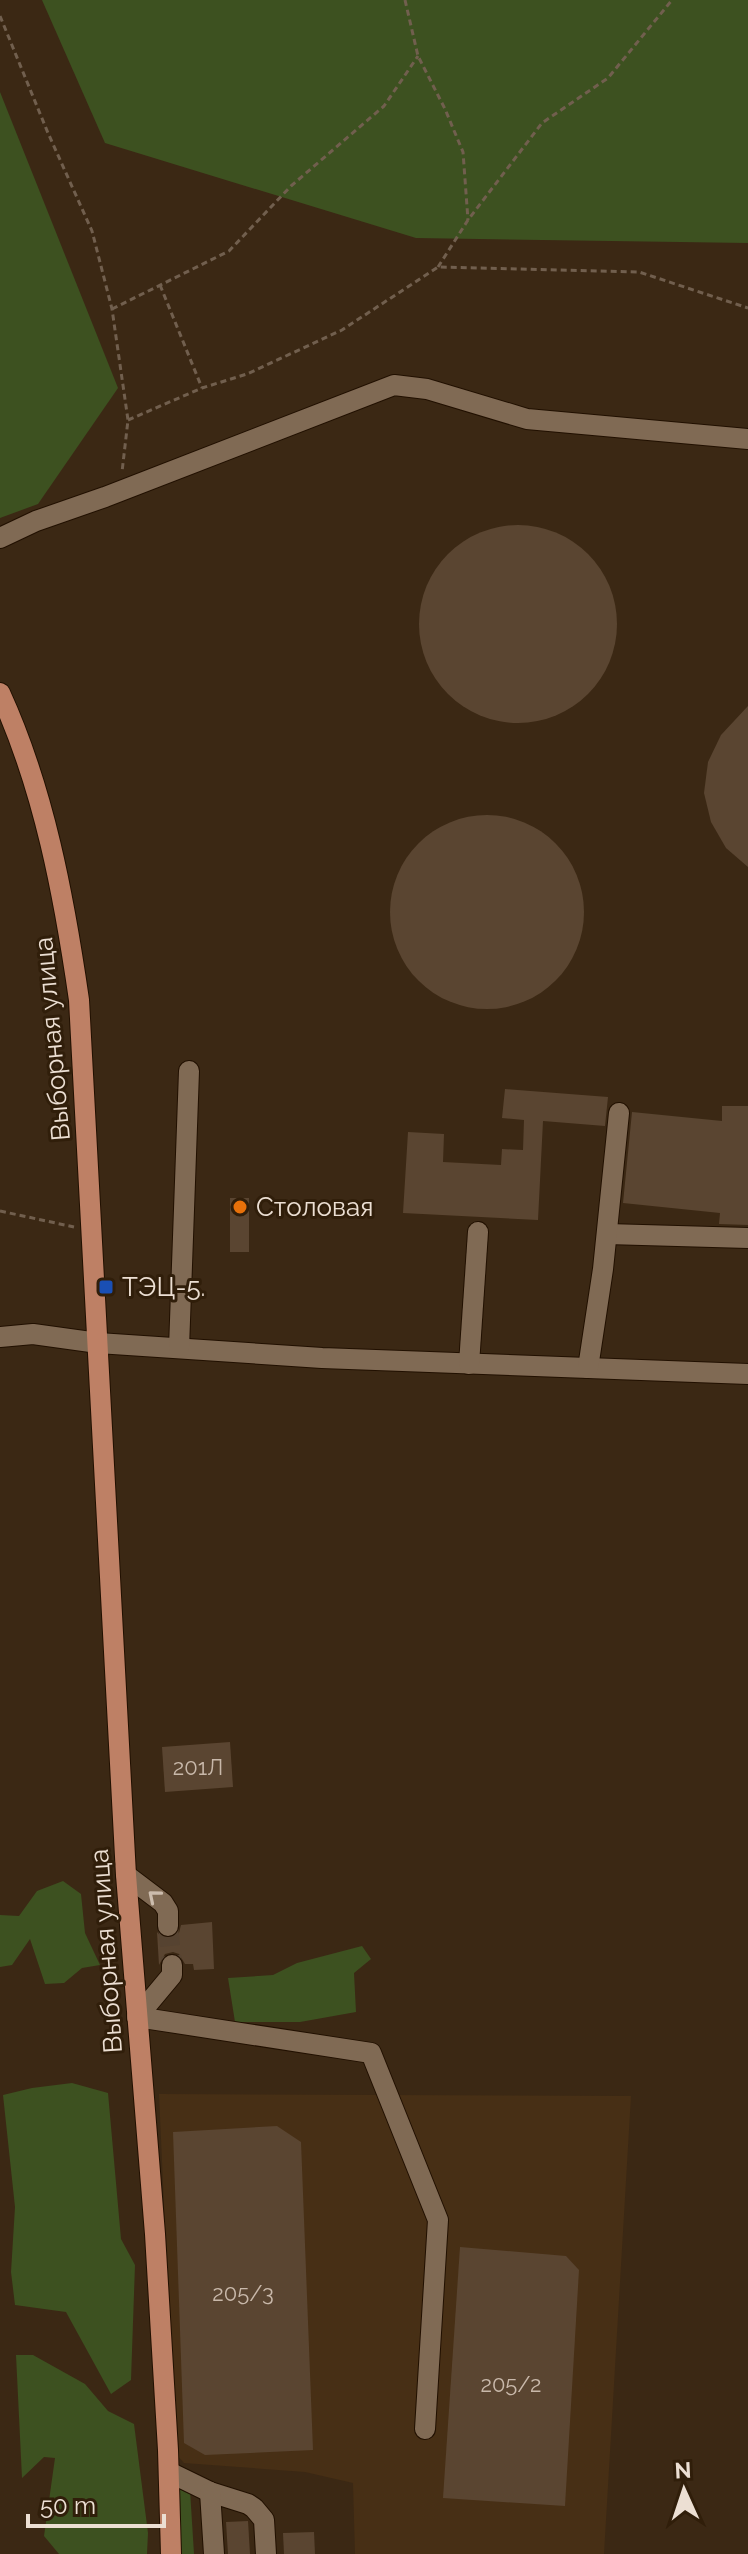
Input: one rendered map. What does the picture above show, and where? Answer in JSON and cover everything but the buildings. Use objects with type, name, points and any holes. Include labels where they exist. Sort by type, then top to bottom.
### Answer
[{"type":"main road","name":"Выборная улица","points":[[0,693],[33,777],[68,925],[79,1000],[126,1875],[155,2234],[171,2554]]},
{"type":"street","points":[[0,538],[36,521],[394,385],[427,389],[527,419],[748,439]]},
{"type":"street","points":[[179,1348],[189,1071]]},
{"type":"street","points":[[588,1368],[607,1234],[619,1113]]},
{"type":"street","points":[[469,1364],[478,1232]]},
{"type":"street","points":[[607,1234],[748,1238]]},
{"type":"street","points":[[0,1337],[33,1334],[98,1343],[322,1358],[748,1374]]},
{"type":"street","points":[[126,1875],[163,1903],[168,1911],[168,1926]]},
{"type":"street","points":[[137,2017],[172,1975],[172,1965]]},
{"type":"street","points":[[137,2017],[371,2053],[438,2220],[425,2429]]},
{"type":"street","points":[[169,2472],[210,2492],[248,2504],[260,2514],[264,2520],[266,2554]]},
{"type":"street","points":[[210,2492],[214,2554]]},
{"type":"path","points":[[405,0],[418,56],[463,152],[468,220]]},
{"type":"path","points":[[128,420],[202,388],[247,374],[342,330],[438,267],[468,220],[542,123],[608,78],[672,0]]},
{"type":"path","points":[[0,16],[92,231],[112,309],[128,420],[120,491]]},
{"type":"path","points":[[112,309],[229,251],[291,186],[384,106],[418,56]]},
{"type":"path","points":[[438,267],[639,272],[748,308]]},
{"type":"path","points":[[160,285],[202,388]]},
{"type":"path","points":[[0,1211],[92,1231]]},
{"type":"shaded area","points":[[159,2094],[631,2096],[604,2554],[355,2554],[353,2483],[305,2472],[184,2463],[175,2453]]},
{"type":"green space","points":[[42,0],[748,0],[748,243],[416,238],[105,143]]},
{"type":"green space","points":[[0,92],[118,388],[38,504],[0,518]]},
{"type":"green space","points":[[63,1881],[81,1894],[85,1933],[100,1965],[82,1968],[64,1983],[45,1984],[30,1939],[12,1965],[0,1967],[0,1915],[19,1916],[37,1891]]},
{"type":"green space","points":[[362,1946],[371,1959],[354,1973],[356,2012],[300,2022],[235,2022],[228,1978],[273,1975],[297,1963]]},
{"type":"green space","points":[[72,2083],[108,2093],[121,2239],[135,2265],[131,2380],[111,2394],[66,2312],[15,2305],[11,2272],[15,2207],[3,2095]]},
{"type":"green space","points":[[16,2355],[33,2355],[85,2384],[108,2411],[134,2424],[148,2533],[147,2554],[59,2554],[44,2536],[55,2458],[44,2457],[22,2478]]},
{"type":"green space","points":[[174,2485],[190,2490],[194,2554],[173,2554]]},
{"type":"tunnel","points":[[168,1926],[172,1965]]},
{"type":"place","name":"Столовая","points":[[240,1207]]},
{"type":"place","name":"ТЭЦ-5.","points":[[106,1287]]}]
